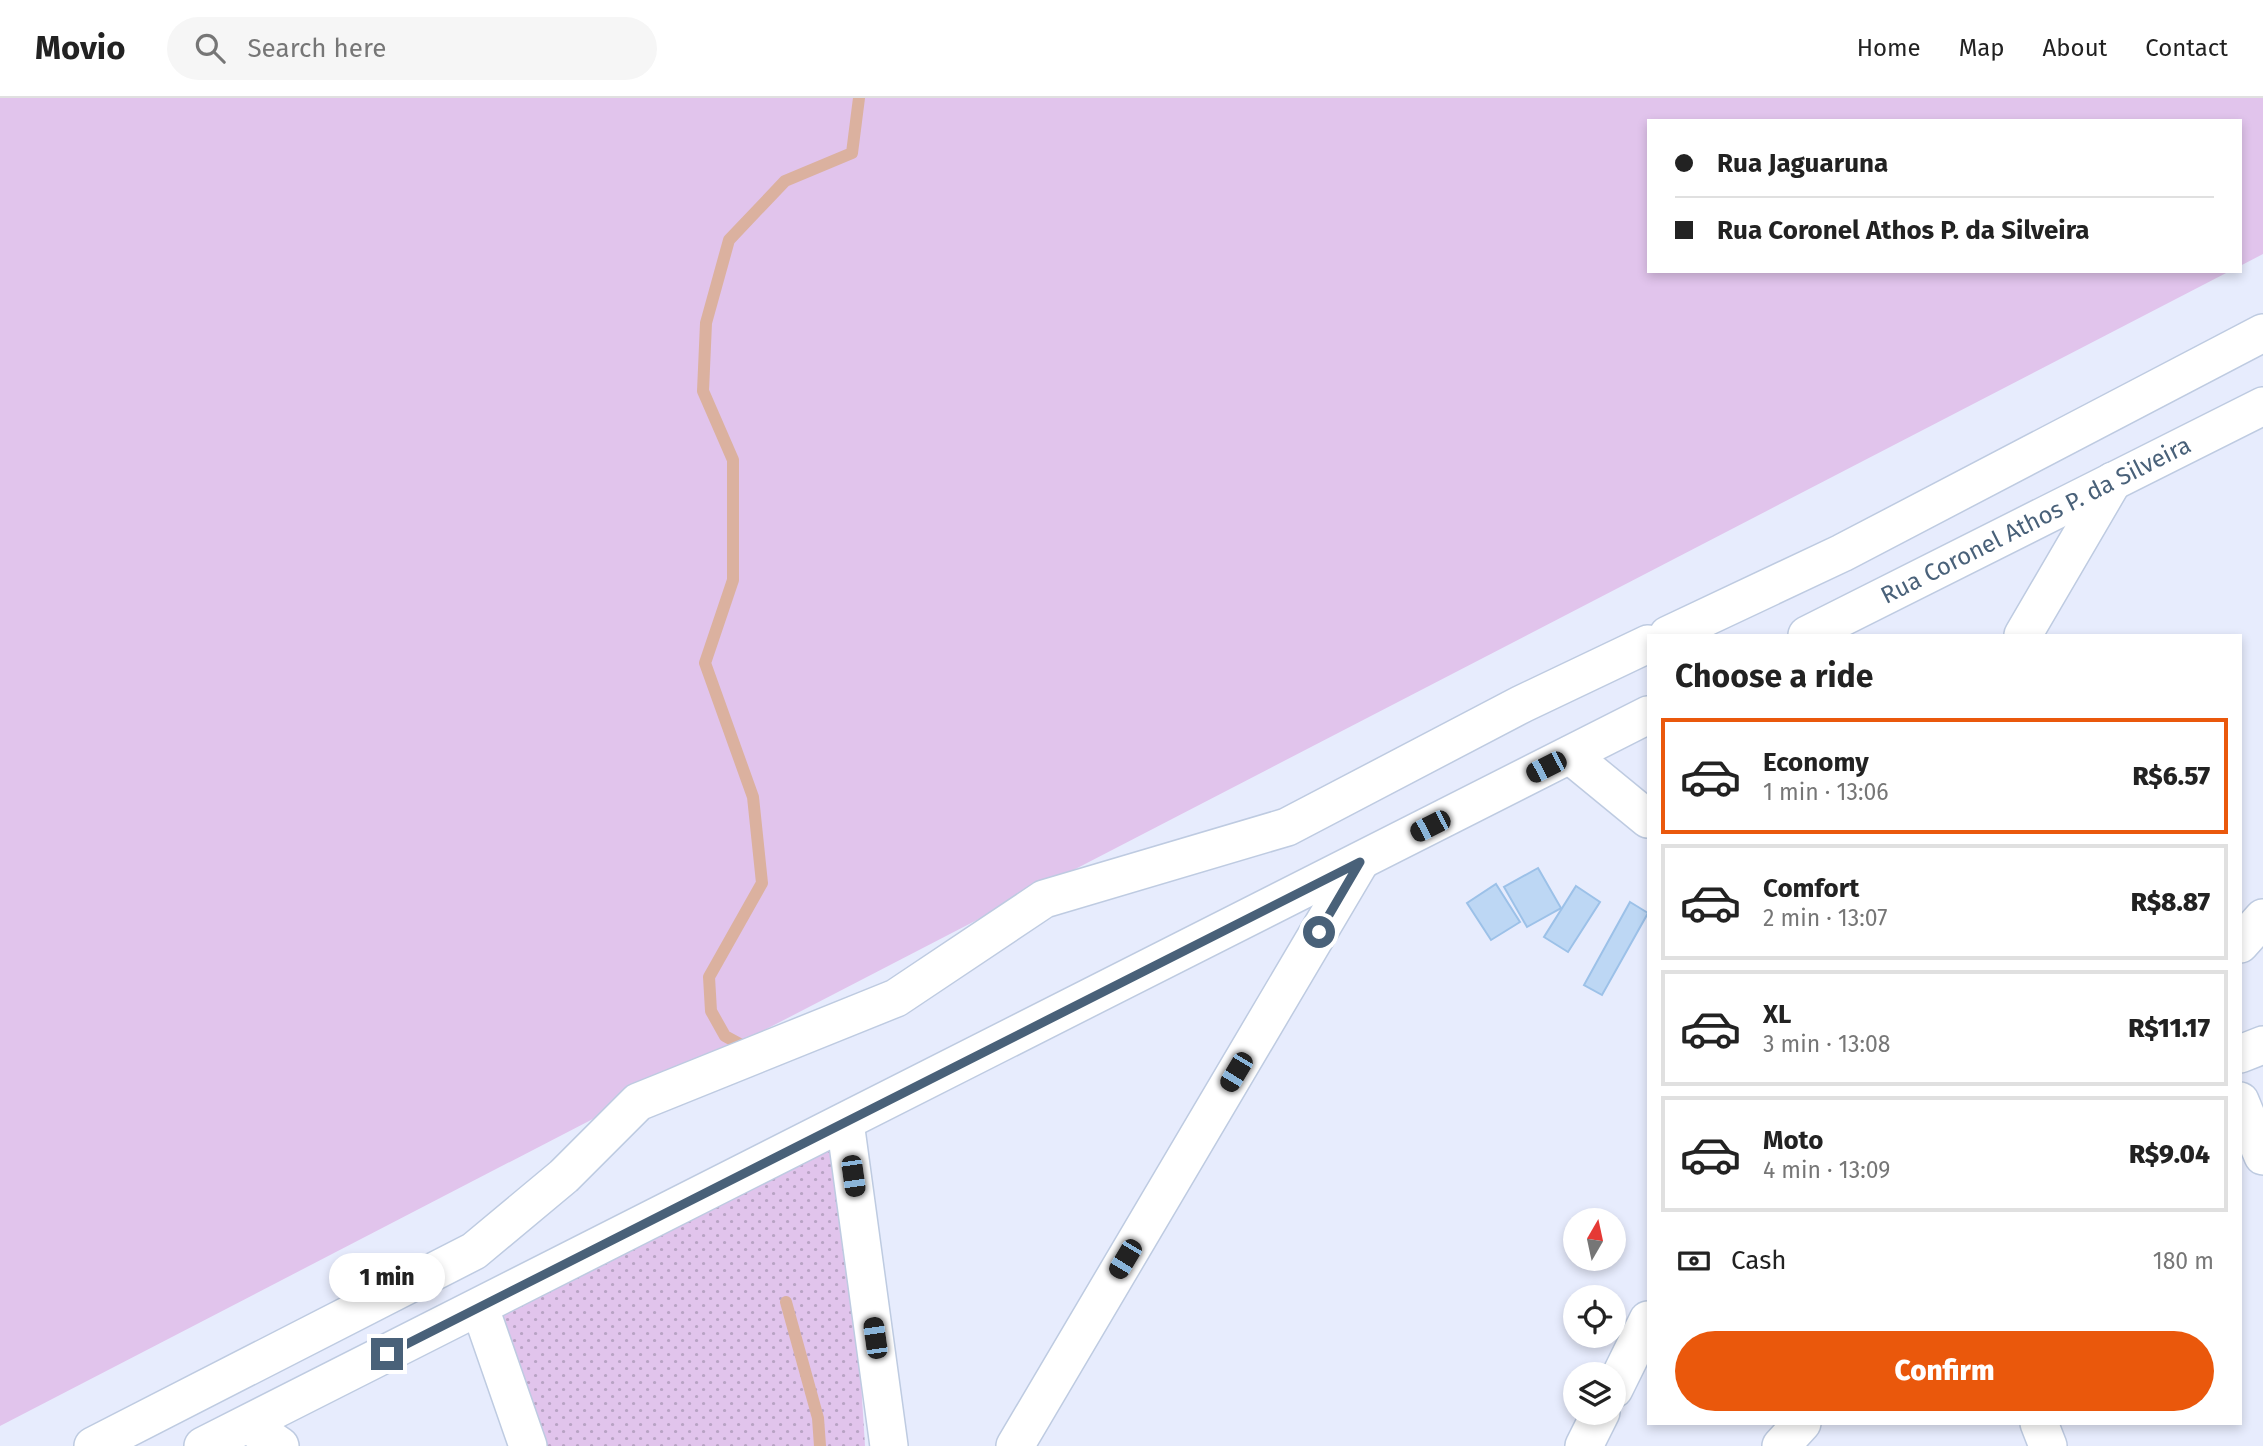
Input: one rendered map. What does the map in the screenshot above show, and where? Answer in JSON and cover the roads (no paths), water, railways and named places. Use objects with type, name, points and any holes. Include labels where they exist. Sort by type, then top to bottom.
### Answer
[{"type":"street","points":[[1670,634],[1842,553],[2263,333]]},
{"type":"street","name":"Rua Coronel Athos P. da Silveira","points":[[1809,634],[2263,406]]},
{"type":"street","points":[[2024,634],[2113,481]]},
{"type":"street","points":[[93,1446],[474,1251],[564,1176],[638,1102],[895,998],[1044,899],[1287,827],[1522,704],[1647,644]]},
{"type":"street","points":[[203,1446],[1647,716]]},
{"type":"street","points":[[1570,755],[1647,817]]},
{"type":"street","points":[[1015,1446],[1360,862]]},
{"type":"street","points":[[2242,942],[2263,918]]},
{"type":"street","points":[[2242,1053],[2263,1045]]},
{"type":"street","points":[[2242,1106],[2263,1156]]},
{"type":"street","points":[[845,1122],[889,1446]]},
{"type":"street","points":[[480,1308],[528,1446]]},
{"type":"street","points":[[1626,1365],[1647,1322]]},
{"type":"street","points":[[248,1424],[280,1446]]},
{"type":"street","points":[[1584,1446],[1594,1425]]},
{"type":"street","points":[[1781,1446],[1800,1425]]},
{"type":"street","points":[[2040,1425],[2048,1446]]},
{"type":"waterway","points":[[747,1048],[725,1036],[711,1011],[709,977],[762,883],[753,797],[705,663],[733,580],[733,460],[703,391],[706,323],[729,240],[785,181],[852,153],[859,98]]},
{"type":"waterway","points":[[786,1302],[818,1418],[820,1446]]}]
